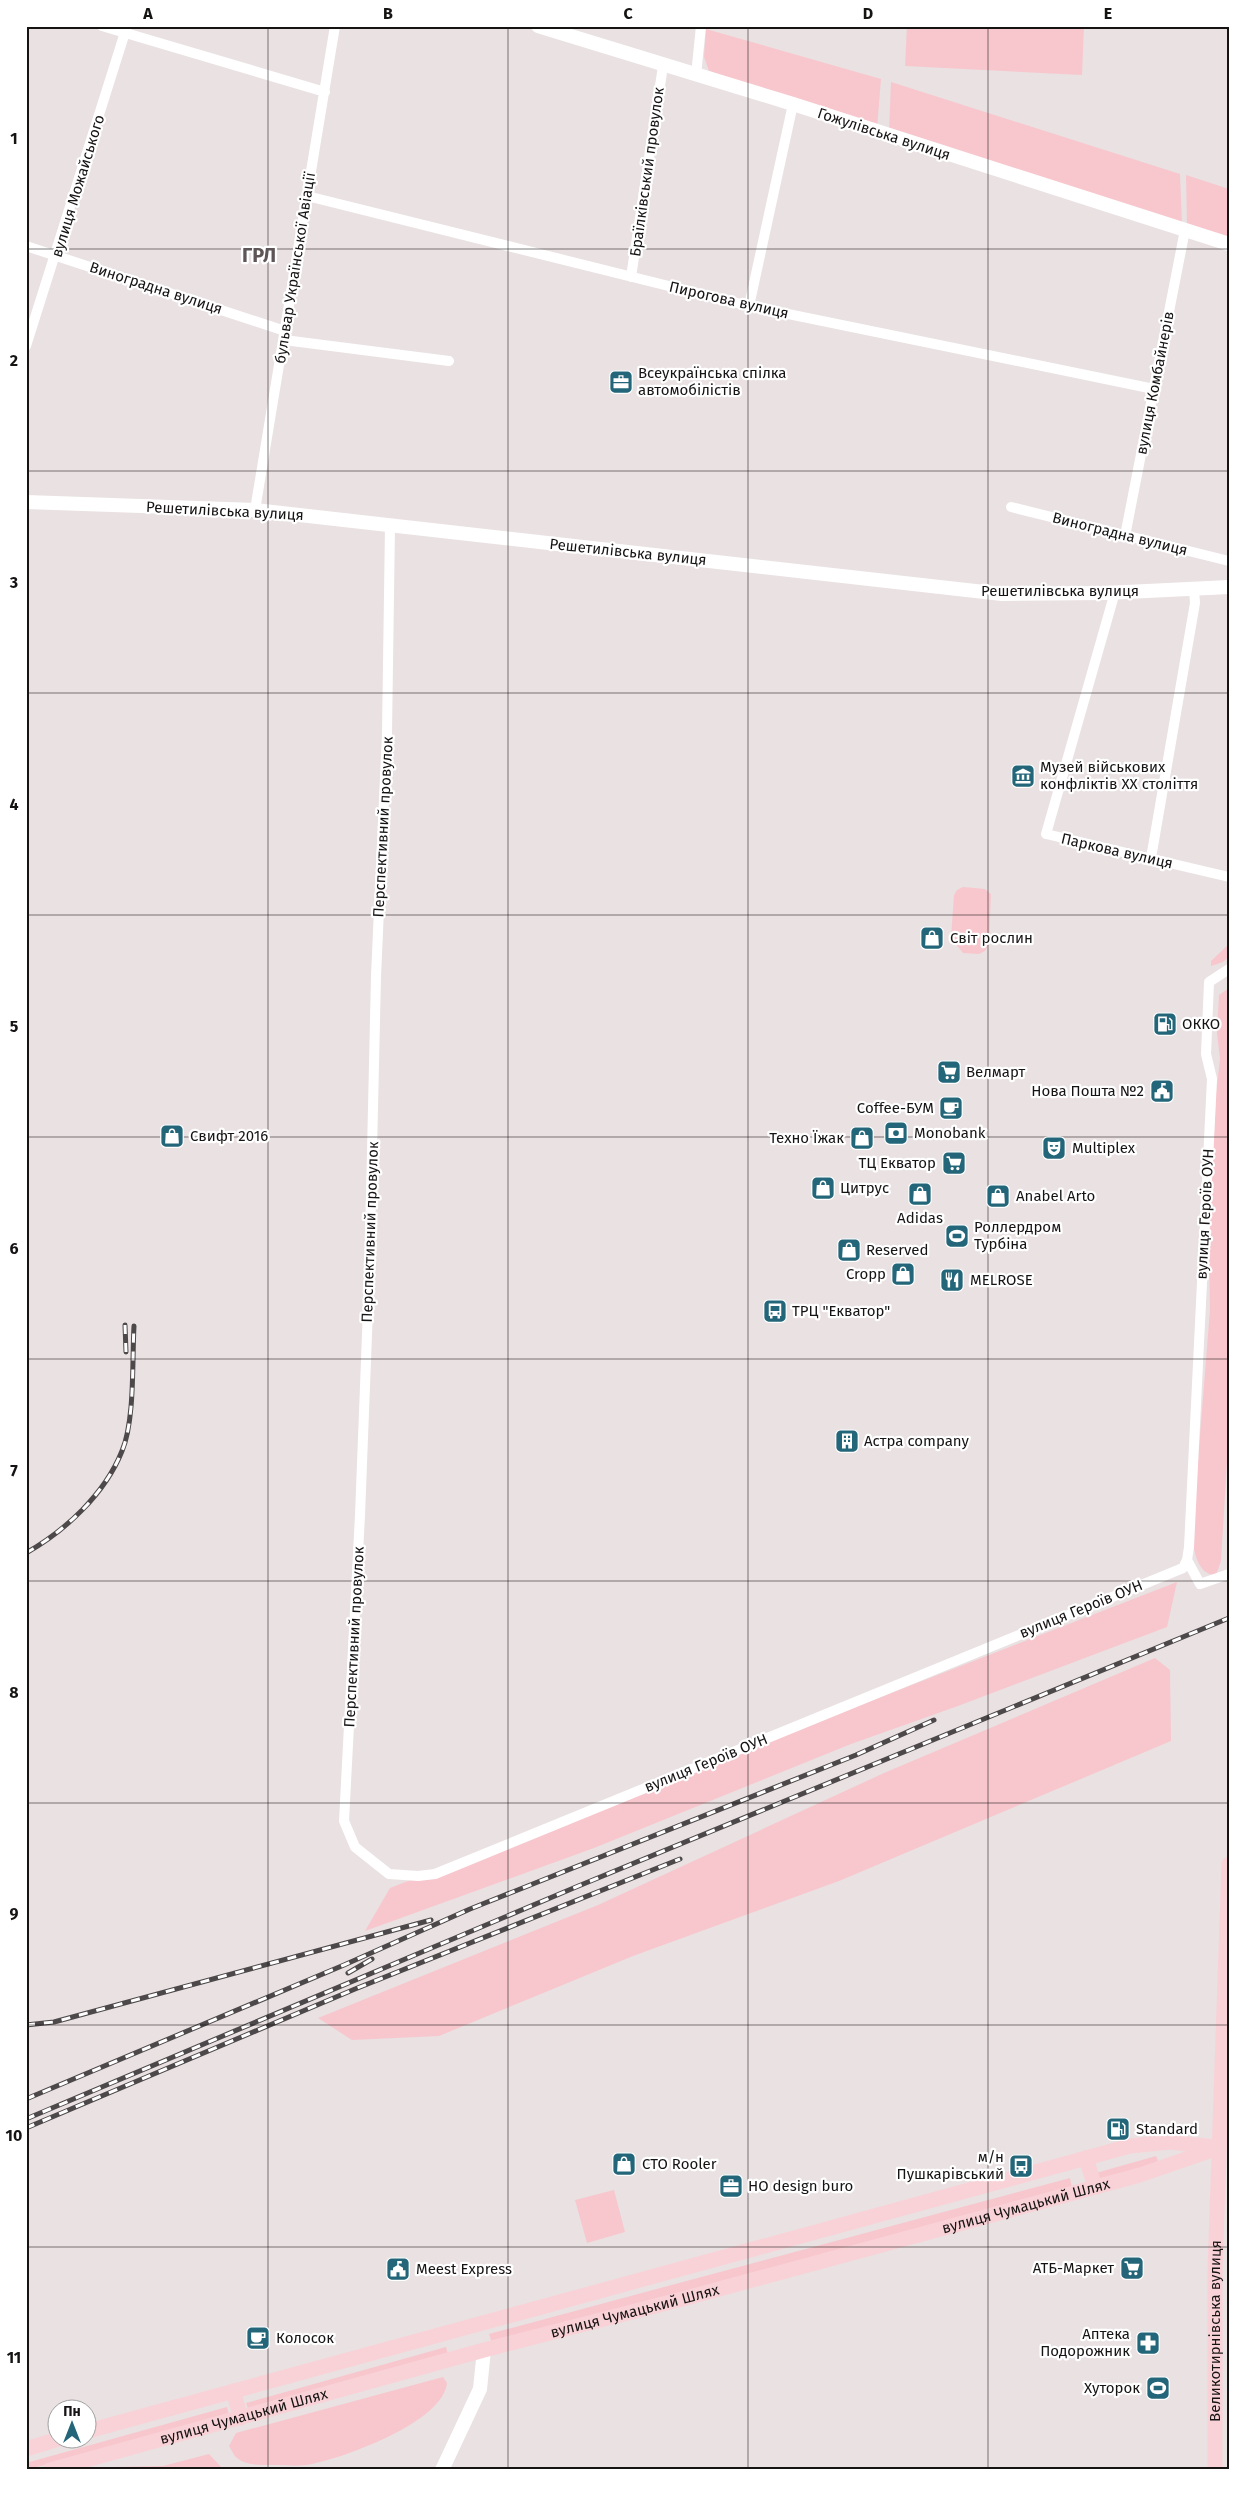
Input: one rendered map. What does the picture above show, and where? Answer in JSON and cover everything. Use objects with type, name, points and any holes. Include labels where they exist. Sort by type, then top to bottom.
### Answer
[{"type":"main road","name":"Великотирнівська вулиця","points":[[1215,2470],[1214,2270],[1224,2146],[1229,1864]]},
{"type":"main road","name":"вулиця Чумацький Шлях","points":[[98,2429],[479,2323],[1130,2146],[1170,2142],[1224,2146]]},
{"type":"main road","name":"вулиця Чумацький Шлях","points":[[50,2470],[484,2350],[686,2298],[1140,2175],[1224,2146]]},
{"type":"main road","points":[[1086,2158],[1095,2187]]},
{"type":"main road","points":[[479,2323],[484,2350]]},
{"type":"main road","points":[[233,2391],[241,2418]]},
{"type":"main road","points":[[26,2449],[48,2442]]},
{"type":"street","points":[[102,26],[126,30],[325,92]]},
{"type":"street","name":"бульвар Української Авіації","points":[[255,510],[335,26]]},
{"type":"street","name":"Гожулівська вулиця","points":[[538,26],[663,66],[793,104],[1229,244]]},
{"type":"street","points":[[696,75],[701,26]]},
{"type":"street","name":"вулиця Можайського","points":[[26,346],[57,255],[126,30]]},
{"type":"street","name":"Браїлківський провулок","points":[[631,277],[663,66]]},
{"type":"street","points":[[749,306],[793,104]]},
{"type":"street","name":"Пирогова вулиця","points":[[307,196],[749,306],[1154,389]]},
{"type":"street","name":"вулиця Комбайнерів","points":[[1125,536],[1185,230]]},
{"type":"street","name":"Виноградна вулиця","points":[[26,246],[57,255],[284,335],[449,361]]},
{"type":"street","name":"Решетилівська вулиця","points":[[26,502],[255,510],[1002,594],[1194,590],[1229,587]]},
{"type":"street","name":"Виноградна вулиця","points":[[1011,507],[1229,561]]},
{"type":"street","name":"Перспективний провулок","points":[[390,525],[387,733],[376,983],[369,1283],[344,1820],[355,1847],[389,1874],[418,1876],[435,1874]]},
{"type":"street","points":[[1150,858],[1195,603],[1194,590]]},
{"type":"street","name":"Паркова вулиця","points":[[1116,592],[1046,834],[1229,877]]},
{"type":"street","name":"вулиця Героїв ОУН","points":[[435,1874],[1183,1568],[1187,1560],[1212,1079],[1206,1054],[1209,982],[1229,969]]},
{"type":"street","points":[[1187,1560],[1200,1584],[1229,1574]]},
{"type":"street","points":[[442,2470],[480,2389],[484,2350]]},
{"type":"shaded area","points":[[907,26],[1084,26],[1082,75],[905,66]]},
{"type":"shaded area","points":[[706,29],[881,79],[877,128],[709,71],[704,57]]},
{"type":"shaded area","points":[[891,82],[1180,174],[1182,224],[889,131]]},
{"type":"shaded area","points":[[1186,175],[1229,189],[1229,238],[1187,225]]},
{"type":"shaded area","points":[[963,887],[985,889],[991,894],[989,944],[985,951],[979,954],[963,953],[951,938],[954,895],[957,890]]},
{"type":"shaded area","points":[[1229,944],[1229,957],[1223,962],[1211,966],[1211,961]]},
{"type":"shaded area","points":[[1229,988],[1229,1428],[1221,1561],[1216,1575],[1205,1571],[1201,1566],[1195,1554],[1192,1536],[1210,1310],[1209,1242],[1216,1093],[1220,1059],[1217,1033],[1219,995]]},
{"type":"shaded area","points":[[1177,1582],[1167,1627],[958,1706],[851,1744],[594,1848],[365,1931],[390,1888]]},
{"type":"shaded area","points":[[1155,1658],[1170,1670],[1171,1741],[839,1881],[633,1956],[439,2036],[352,2040],[318,2018],[598,1905],[884,1773]]},
{"type":"shaded area","points":[[1156,2156],[1159,2163],[1098,2181],[1096,2173]]},
{"type":"shaded area","points":[[1070,2178],[1072,2188],[492,2343],[489,2334]]},
{"type":"shaded area","points":[[614,2190],[625,2232],[587,2243],[575,2200]]},
{"type":"shaded area","points":[[446,2347],[448,2355],[249,2411],[246,2403]]},
{"type":"shaded area","points":[[443,2377],[447,2383],[441,2397],[429,2411],[391,2436],[347,2454],[307,2465],[260,2465],[241,2461],[235,2456],[229,2446],[236,2433]]},
{"type":"shaded area","points":[[227,2407],[229,2415],[26,2470],[26,2463],[80,2448],[98,2448],[98,2443]]},
{"type":"shaded area","points":[[209,2454],[224,2470],[103,2470],[114,2467],[163,2466]]},
{"type":"railway","points":[[125,1325],[126,1352]]},
{"type":"railway","points":[[26,1553],[55,1534],[82,1510],[115,1467],[122,1451],[129,1423],[134,1326]]},
{"type":"railway","points":[[26,2119],[576,1887],[1229,1618]]},
{"type":"railway","points":[[26,2099],[344,1965],[470,1909],[856,1755],[934,1720]]},
{"type":"railway","points":[[26,2128],[355,1989],[680,1859]]},
{"type":"railway","points":[[26,2025],[54,2022],[431,1920]]},
{"type":"railway","points":[[348,1973],[372,1959]]},
{"type":"place","name":"Всеукраїнська спілка автомобілістів","points":[[621,382]]},
{"type":"place","name":"Музей військових конфліктів ХХ століття","points":[[1023,776]]},
{"type":"place","name":"Світ рослин","points":[[932,938]]},
{"type":"place","name":"ОККО","points":[[1165,1024]]},
{"type":"place","name":"Велмарт","points":[[949,1072]]},
{"type":"place","name":"Нова Пошта №2","points":[[1162,1091]]},
{"type":"place","name":"Coffee-БУМ","points":[[951,1108]]},
{"type":"place","name":"Monobank","points":[[896,1133]]},
{"type":"place","name":"Свифт 2016","points":[[172,1136]]},
{"type":"place","name":"Техно Їжак","points":[[862,1138]]},
{"type":"place","name":"Multiplex","points":[[1054,1148]]},
{"type":"place","name":"ТЦ Екватор","points":[[954,1163]]},
{"type":"place","name":"Цитрус","points":[[823,1188]]},
{"type":"place","name":"Adidas","points":[[920,1194]]},
{"type":"place","name":"Anabel Arto","points":[[998,1196]]},
{"type":"place","name":"Роллердром Турбіна","points":[[957,1236]]},
{"type":"place","name":"Reserved","points":[[849,1250]]},
{"type":"place","name":"Cropp","points":[[903,1274]]},
{"type":"place","name":"MELROSE","points":[[952,1280]]},
{"type":"place","name":"ТРЦ \"Екватор\"","points":[[775,1311]]},
{"type":"place","name":"Астра company","points":[[847,1441]]},
{"type":"place","name":"Standard","points":[[1118,2129]]},
{"type":"place","name":"СТО Rooler","points":[[624,2164]]},
{"type":"place","name":"м/н Пушкарівський","points":[[1021,2166]]},
{"type":"place","name":"HO design buro","points":[[731,2186]]},
{"type":"place","name":"АТБ-Маркет","points":[[1132,2268]]},
{"type":"place","name":"Meest Express","points":[[398,2269]]},
{"type":"place","name":"Колосок","points":[[258,2338]]},
{"type":"place","name":"Аптека Подорожник","points":[[1148,2343]]},
{"type":"place","name":"Хуторок","points":[[1158,2388]]},
{"type":"district","name":"ГРЛ","points":[[259,255]]}]
